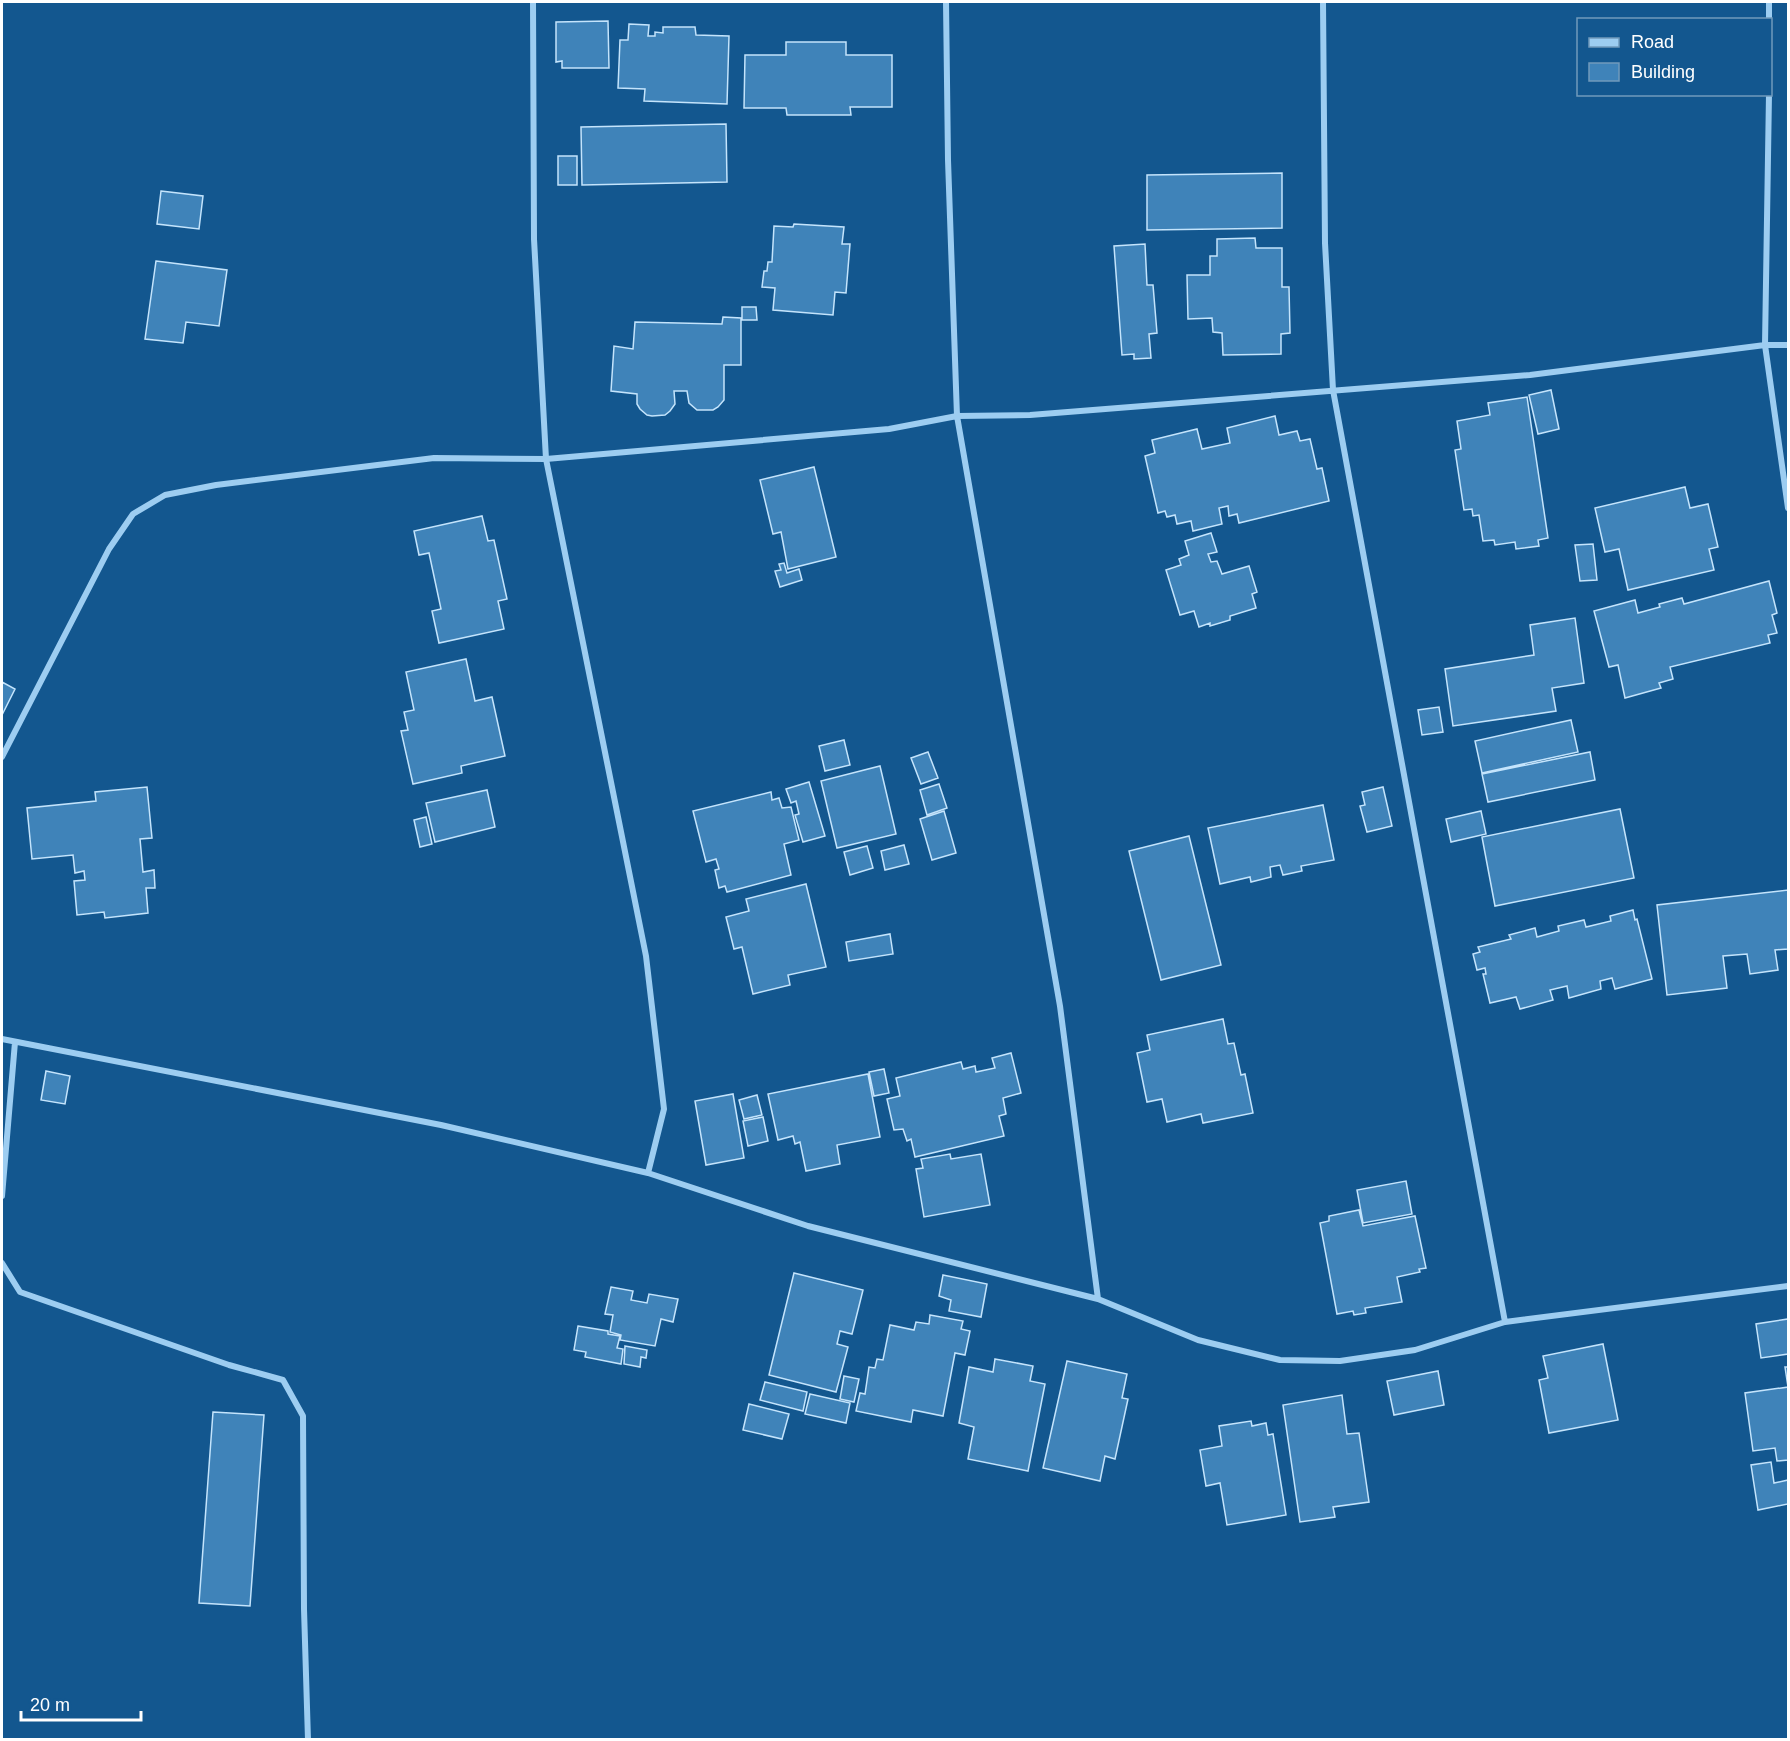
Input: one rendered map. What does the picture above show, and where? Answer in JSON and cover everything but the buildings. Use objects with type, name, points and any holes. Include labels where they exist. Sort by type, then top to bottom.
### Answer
[{"type":"street","points":[[533,2],[534,239],[546,459],[646,957],[664,1109],[648,1173]]},
{"type":"street","points":[[946,2],[948,160],[957,416],[1060,1006],[1098,1299]]},
{"type":"street","points":[[1323,2],[1325,243],[1332,390],[1505,1323]]},
{"type":"street","points":[[1769,2],[1769,18]]},
{"type":"street","points":[[1769,96],[1765,345],[1788,508]]},
{"type":"street","points":[[2,757],[109,549],[133,514],[165,495],[216,485],[434,458],[546,459],[890,429],[957,416],[1030,415],[1530,375],[1765,345],[1788,345]]},
{"type":"street","points":[[2,1040],[441,1125],[648,1173],[808,1226],[1098,1299],[1198,1340],[1280,1360],[1340,1361],[1415,1350],[1505,1323],[1788,1286]]},
{"type":"street","points":[[2,1196],[15,1042]]},
{"type":"street","points":[[2,1263],[20,1292],[229,1365],[283,1380],[303,1416],[304,1609],[308,1740]]}]
